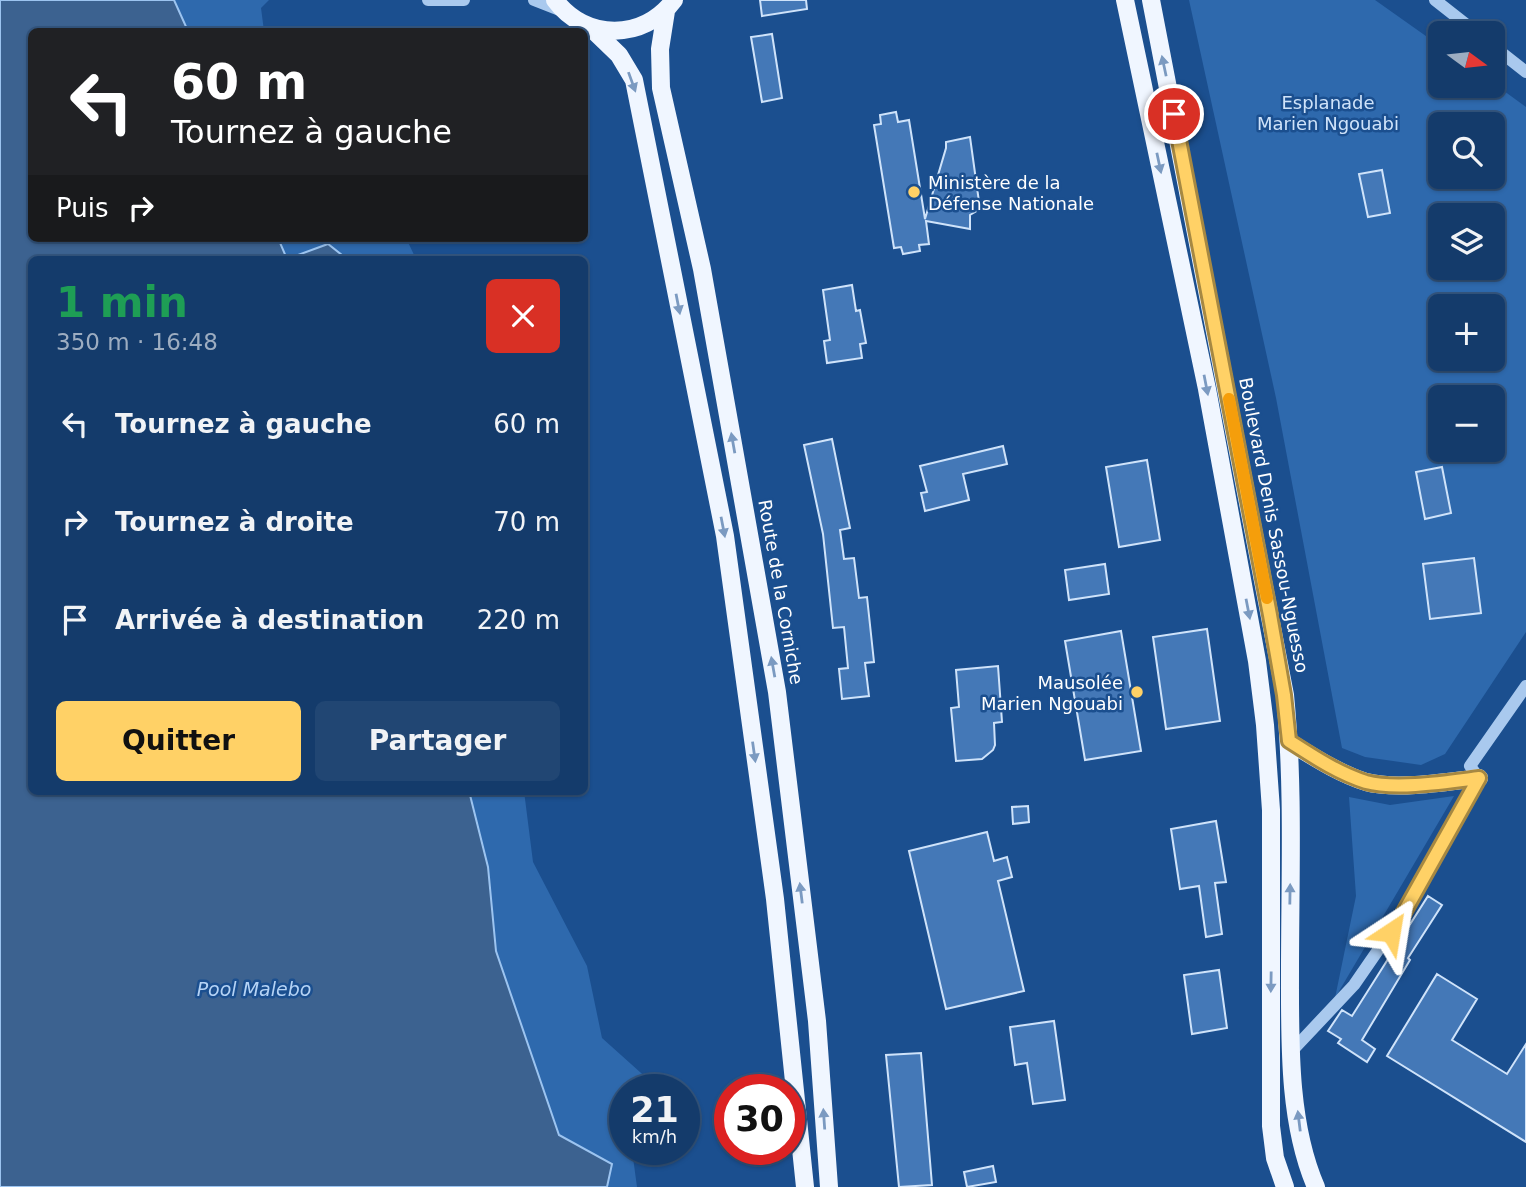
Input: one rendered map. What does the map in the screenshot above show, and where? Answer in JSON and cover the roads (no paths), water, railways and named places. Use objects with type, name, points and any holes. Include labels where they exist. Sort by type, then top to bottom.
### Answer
[{"type":"main road","points":[[1125,0],[1207,389],[1257,661],[1265,725],[1270,810],[1271,1126],[1275,1158],[1285,1187]]},
{"type":"main road","name":"Boulevard Denis Sassou-Nguesso","points":[[1151,0],[1284,695],[1292,808],[1290,1053],[1301,1137],[1316,1187]]},
{"type":"main road","points":[[558,5],[591,29],[619,55],[634,80],[725,536],[775,899],[805,1187]]},
{"type":"main road","points":[[591,29],[617,32],[640,27],[670,6]]},
{"type":"main road","name":"Route de la Corniche","points":[[670,6],[660,49],[661,88],[702,269],[777,692],[817,1021],[829,1187]]},
{"type":"main road","points":[[1289,741],[1331,768],[1368,782],[1419,785],[1479,778]]},
{"type":"street","points":[[428,0],[464,0]]},
{"type":"street","points":[[534,0],[558,5]]},
{"type":"street","points":[[1435,0],[1462,21]]},
{"type":"street","points":[[1505,55],[1526,72]]},
{"type":"street","points":[[1290,1053],[1354,985],[1403,914],[1479,778],[1470,766],[1526,685]]},
{"type":"water","name":"Pool Malebo","points":[[0,0],[174,0],[187,28],[28,28],[28,242],[280,242],[286,256],[28,256],[28,795],[470,795],[488,867],[496,951],[559,1135],[612,1165],[607,1187],[0,1187]]},
{"type":"water","points":[[328,244],[343,256],[295,256]]},
{"type":"place","name":"Ministère de la Défense Nationale","points":[[914,192]]},
{"type":"place","name":"Mausolée Marien Ngouabi","points":[[1137,692]]},
{"type":"park label","name":"Esplanade Marien Ngouabi","points":[[1328,112]]}]
